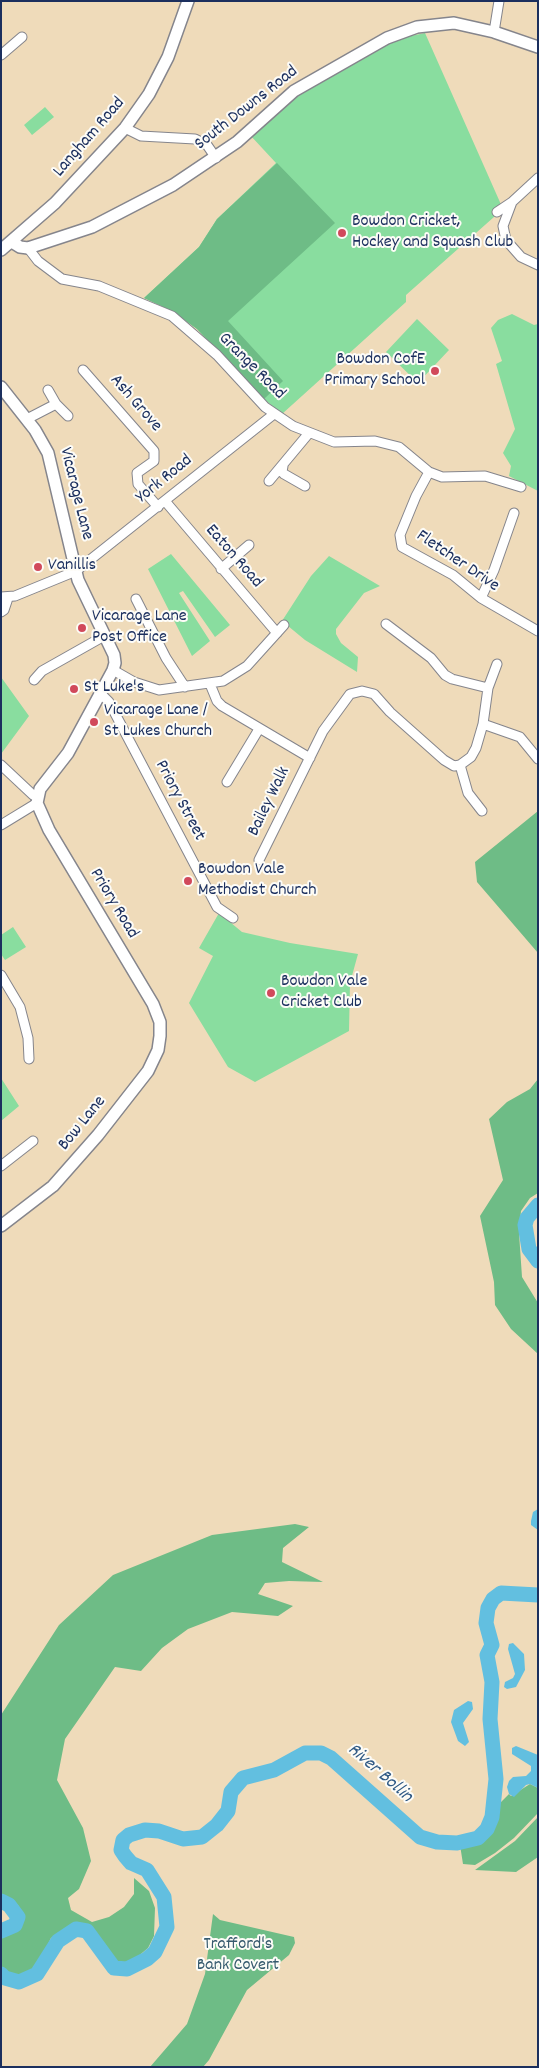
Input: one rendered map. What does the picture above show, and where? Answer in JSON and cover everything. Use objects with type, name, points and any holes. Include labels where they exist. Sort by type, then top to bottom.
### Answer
[{"type":"street","name":"Langham Road","points":[[1,250],[55,203],[126,128],[149,94],[168,57],[188,1]]},
{"type":"street","points":[[494,32],[499,1]]},
{"type":"street","name":"South Downs Road","points":[[28,248],[92,227],[174,185],[216,158],[294,91],[387,38],[417,27],[454,23],[494,32],[538,47]]},
{"type":"street","points":[[1,55],[22,37]]},
{"type":"street","points":[[126,128],[141,136],[195,139],[207,145],[216,158]]},
{"type":"street","points":[[497,212],[512,202],[538,178]]},
{"type":"street","points":[[512,202],[503,226],[506,240],[521,257],[538,265]]},
{"type":"street","points":[[12,242],[20,247],[28,248]]},
{"type":"street","name":"Grange Road","points":[[28,248],[38,261],[62,279],[98,286],[172,316],[217,355],[258,400],[274,414],[309,433],[334,442],[375,441],[399,448],[430,472],[453,478],[485,476],[521,486]]},
{"type":"street","name":"Ash Grove","points":[[83,370],[154,452],[154,461],[137,474],[138,484],[161,504]]},
{"type":"street","name":"Vicarage Lane","points":[[1,387],[26,419],[48,453],[76,571],[89,606],[114,655],[113,670]]},
{"type":"street","points":[[48,390],[56,404],[68,416]]},
{"type":"street","points":[[26,419],[56,404]]},
{"type":"street","name":"York Road","points":[[5,598],[76,571],[274,414]]},
{"type":"street","points":[[269,481],[309,433]]},
{"type":"street","points":[[282,466],[284,474],[305,486]]},
{"type":"street","name":"Fletcher Drive","points":[[430,472],[416,496],[400,535],[402,547],[452,576],[481,598],[513,618],[538,631]]},
{"type":"street","name":"Eaton Road","points":[[161,504],[222,568],[277,633]]},
{"type":"street","points":[[481,598],[494,570],[514,513]]},
{"type":"street","points":[[222,568],[249,545]]},
{"type":"street","points":[[1,612],[4,610],[5,598]]},
{"type":"street","points":[[136,599],[166,658],[185,688]]},
{"type":"street","points":[[1,824],[38,800],[51,773],[68,753],[113,670],[134,682],[159,690],[223,682],[247,666],[284,624]]},
{"type":"street","points":[[386,624],[431,658],[445,675],[452,679],[488,688]]},
{"type":"street","points":[[34,680],[42,671],[104,636]]},
{"type":"street","points":[[482,811],[468,793],[460,766],[473,753],[483,724],[488,688],[497,664]]},
{"type":"street","points":[[210,684],[217,701],[222,706],[259,730],[310,758]]},
{"type":"street","name":"Bailey Walk","points":[[260,860],[323,731],[350,694],[366,691],[374,694],[390,712],[444,760],[454,766],[460,766]]},
{"type":"street","name":"Priory Street","points":[[101,694],[109,702],[217,907],[233,918]]},
{"type":"street","points":[[483,724],[520,737],[538,759]]},
{"type":"street","points":[[227,782],[259,730]]},
{"type":"street","points":[[1,765],[38,800]]},
{"type":"street","name":"Priory Road","points":[[38,800],[49,830],[153,1004],[160,1022]]},
{"type":"street","points":[[1,975],[17,1001],[24,1018],[29,1059]]},
{"type":"street","name":"Bow Lane","points":[[1,1226],[53,1186],[65,1174],[148,1071],[158,1050],[160,1022]]},
{"type":"street","points":[[1,1166],[33,1142]]},
{"type":"green space","name":"Bowdon Cricket, Hockey and Squash Club","points":[[425,33],[503,209],[406,295],[406,302],[282,414],[265,400],[197,329],[172,311],[144,298],[199,247],[217,219],[276,163],[250,135],[303,92],[375,49],[401,38]]},
{"type":"green space","points":[[45,107],[54,117],[32,135],[24,125]]},
{"type":"green space","points":[[277,163],[335,223],[228,321],[283,381],[264,399],[197,329],[172,311],[144,298],[199,247],[217,219]]},
{"type":"green space","points":[[512,314],[534,325],[538,324],[538,491],[509,476],[511,466],[503,453],[515,429],[496,364],[502,361],[491,328],[498,320]]},
{"type":"green space","points":[[417,319],[449,350],[418,383],[386,352]]},
{"type":"green space","points":[[171,554],[230,625],[215,637],[183,591],[179,593],[210,641],[192,656],[148,569]]},
{"type":"green space","points":[[329,556],[380,586],[364,593],[336,629],[336,634],[341,643],[358,657],[357,672],[305,640],[282,621],[311,576]]},
{"type":"green space","points":[[1,677],[29,716],[1,754]]},
{"type":"green space","points":[[538,811],[538,953],[477,882],[475,862]]},
{"type":"green space","name":"Bowdon Vale Cricket Club","points":[[219,913],[242,932],[290,943],[358,954],[350,983],[349,1031],[255,1082],[228,1067],[189,1003],[213,956],[199,948]]},
{"type":"green space","points":[[13,927],[26,947],[5,960],[1,954],[1,935]]},
{"type":"green space","points":[[1,1078],[19,1106],[1,1121]]},
{"type":"green space","points":[[538,1079],[538,1193],[530,1198],[521,1211],[519,1233],[522,1277],[538,1303],[538,1354],[511,1329],[495,1305],[494,1282],[480,1216],[503,1180],[489,1119],[507,1102],[530,1089]]},
{"type":"green space","points":[[295,1524],[309,1527],[283,1548],[282,1562],[323,1582],[289,1581],[265,1583],[258,1594],[293,1606],[278,1616],[232,1612],[188,1629],[162,1648],[141,1671],[115,1667],[65,1739],[57,1780],[83,1828],[91,1861],[79,1889],[68,1898],[71,1910],[92,1922],[109,1917],[124,1907],[134,1894],[134,1878],[149,1891],[155,1908],[154,1936],[148,1948],[135,1959],[119,1967],[110,1962],[92,1934],[85,1928],[75,1925],[51,1938],[35,1971],[20,1978],[5,1970],[1,1966],[1,1932],[21,1917],[18,1905],[1,1896],[1,1715],[59,1625],[113,1575],[212,1535]]},
{"type":"green space","points":[[530,1784],[538,1788],[538,1813],[514,1838],[495,1853],[475,1865],[463,1864],[460,1845],[480,1841],[491,1829],[499,1804],[509,1794],[511,1796]]},
{"type":"green space","points":[[538,1817],[538,1857],[516,1872],[475,1870],[515,1841]]},
{"type":"green space","name":"Trafford's Bank Covert","points":[[213,1914],[220,1920],[294,1937],[295,1943],[289,1955],[247,1990],[209,2060],[203,2067],[150,2067],[187,2024],[205,1974]]},
{"type":"water","points":[[538,1509],[538,1530],[531,1525],[531,1521],[533,1512]]},
{"type":"water","points":[[513,1643],[524,1654],[525,1670],[516,1687],[507,1689],[504,1687],[505,1682],[513,1678],[515,1674],[508,1649],[509,1644]]},
{"type":"water","points":[[468,1701],[472,1702],[473,1709],[463,1723],[469,1742],[465,1746],[458,1741],[451,1722],[454,1710]]},
{"type":"water","points":[[516,1746],[538,1755],[538,1788],[530,1784],[526,1785],[514,1797],[509,1794],[507,1787],[509,1781],[513,1777],[526,1776],[531,1771],[531,1766],[512,1754],[512,1748]]},
{"type":"waterway","name":"River Bollin","points":[[538,1205],[527,1218],[525,1225],[529,1249],[538,1261]]},
{"type":"waterway","name":"River Bollin","points":[[1,1974],[5,1978],[19,1982],[37,1974],[58,1941],[76,1929],[87,1931],[114,1968],[127,1969],[147,1959],[155,1952],[167,1927],[164,1897],[147,1870],[131,1863],[125,1856],[121,1850],[123,1840],[129,1835],[145,1830],[159,1831],[183,1839],[202,1837],[217,1825],[228,1811],[231,1792],[243,1778],[274,1770],[305,1753],[321,1753],[331,1758],[420,1837],[437,1842],[457,1843],[478,1838],[487,1829],[492,1817],[496,1779],[490,1719],[492,1682],[487,1655],[492,1645],[486,1623],[488,1608],[493,1599],[501,1593],[538,1595]]},
{"type":"waterway","name":"River Bollin","points":[[1,1901],[9,1905],[18,1917],[15,1925],[1,1931]]},
{"type":"place","name":"Bowdon Cricket, Hockey and Squash Club","points":[[342,233]]},
{"type":"place","name":"Bowdon CofE Primary School","points":[[435,371]]},
{"type":"place","name":"Vanillis","points":[[38,567]]},
{"type":"place","name":"Vicarage Lane Post Office","points":[[82,628]]},
{"type":"place","name":"St Luke's","points":[[74,689]]},
{"type":"place","name":"Vicarage Lane / St Lukes Church","points":[[94,722]]},
{"type":"place","name":"Bowdon Vale Methodist Church","points":[[188,881]]},
{"type":"place","name":"Bowdon Vale Cricket Club","points":[[271,993]]}]
